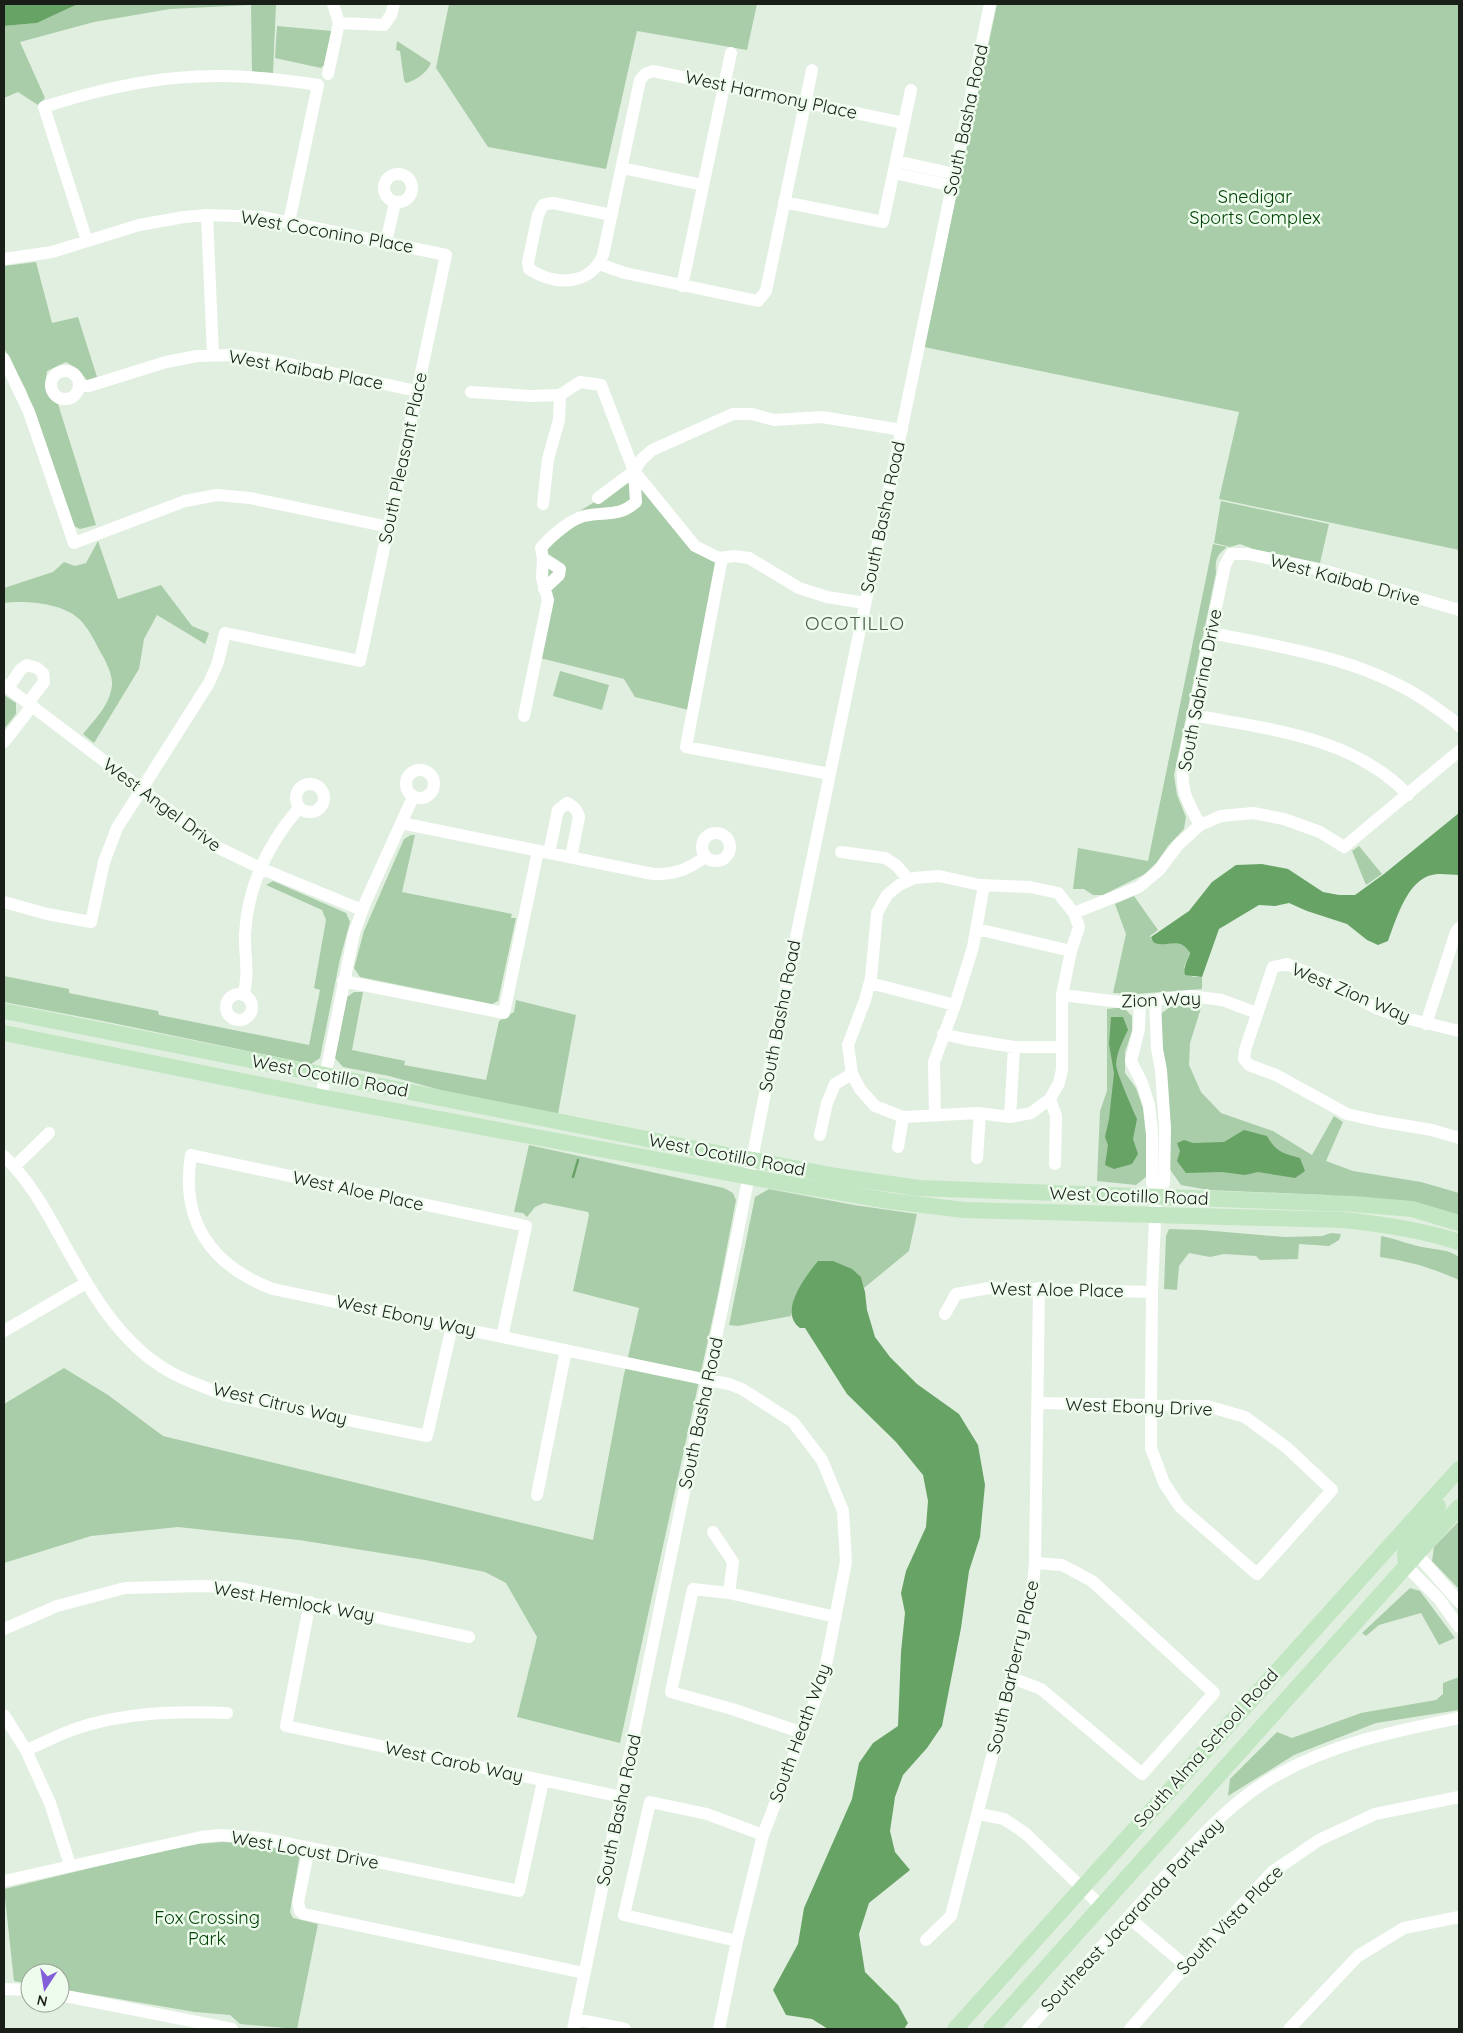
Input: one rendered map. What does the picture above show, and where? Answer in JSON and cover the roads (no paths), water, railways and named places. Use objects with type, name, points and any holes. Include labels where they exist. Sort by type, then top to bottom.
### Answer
[{"type":"main road","name":"West Ocotillo Road","points":[[4,1011],[836,1176],[919,1188],[1353,1204],[1412,1209],[1459,1223]]},
{"type":"main road","name":"West Ocotillo Road","points":[[4,1033],[321,1097],[749,1177],[890,1201],[964,1210],[1352,1221],[1383,1224],[1459,1242]]},
{"type":"main road","points":[[1352,1221],[1360,1214],[1405,1218],[1432,1215]]},
{"type":"main road","points":[[1406,1566],[1405,1553],[1445,1497],[1459,1469]]},
{"type":"main road","name":"South Alma School Road","points":[[955,2029],[1459,1469]]},
{"type":"main road","name":"South Alma School Road","points":[[991,2029],[1459,1507]]},
{"type":"street","points":[[328,74],[339,23],[333,4]]},
{"type":"street","points":[[339,23],[384,25],[391,14],[394,4]]},
{"type":"street","name":"South Basha Road","points":[[574,2024],[708,1380],[770,1063],[990,4]]},
{"type":"street","points":[[682,286],[731,53]]},
{"type":"street","points":[[599,264],[625,273],[758,301],[766,291],[812,70]]},
{"type":"street","name":"West Harmony Place","points":[[622,168],[640,80],[645,74],[653,71],[904,124]]},
{"type":"street","points":[[87,241],[44,107],[113,87],[154,79],[195,75],[277,78],[318,85],[289,222]]},
{"type":"street","points":[[784,202],[883,222],[912,90]]},
{"type":"street","points":[[895,167],[954,180]]},
{"type":"street","points":[[612,215],[553,203],[543,205],[538,215],[528,262],[530,269],[538,275],[573,280],[588,276],[599,264],[603,255],[612,215],[622,168],[703,185]]},
{"type":"street","points":[[386,242],[396,203]]},
{"type":"street","points":[[207,215],[213,355]]},
{"type":"street","name":"West Coconino Place","points":[[4,259],[41,254],[154,222],[207,215],[235,215],[289,222],[446,254]]},
{"type":"street","name":"South Pleasant Place","points":[[141,790],[209,683],[218,662],[225,633],[360,661],[446,254]]},
{"type":"street","name":"West Kaibab Place","points":[[78,386],[89,386],[166,362],[213,355],[232,355],[270,360],[418,391]]},
{"type":"street","points":[[4,360],[30,412],[74,543],[185,501],[218,495],[250,498],[389,527]]},
{"type":"street","points":[[471,392],[531,396],[560,395],[580,382],[601,385],[634,471],[636,502],[628,509],[618,513],[583,516],[572,521],[547,540],[541,548],[543,558],[542,578],[548,600],[524,716]]},
{"type":"street","points":[[543,504],[548,459],[559,420],[560,395]]},
{"type":"street","points":[[598,498],[634,471],[642,459],[652,450],[733,414],[752,414],[774,420],[822,417],[902,430]]},
{"type":"street","points":[[634,471],[695,546],[711,555],[722,558],[734,556],[749,558],[799,588],[828,597],[865,603]]},
{"type":"street","name":"West Kaibab Drive","points":[[1231,554],[1248,554],[1326,571],[1459,610]]},
{"type":"street","name":"South Sabrina Drive","points":[[1200,825],[1182,783],[1183,764],[1225,565],[1231,554]]},
{"type":"street","points":[[722,558],[686,747],[830,774]]},
{"type":"street","points":[[1211,633],[1333,659],[1377,674],[1420,697],[1459,726]]},
{"type":"street","name":"West Angel Drive","points":[[30,704],[44,682],[43,673],[37,668],[27,665],[6,686],[219,848],[260,868],[362,910]]},
{"type":"street","points":[[4,742],[30,704]]},
{"type":"street","points":[[1193,715],[1255,726],[1325,743],[1369,763],[1386,775],[1408,795]]},
{"type":"street","points":[[1074,913],[1140,887],[1159,870],[1178,845],[1200,825],[1221,816],[1253,813],[1284,819],[1320,832],[1344,847],[1459,751]]},
{"type":"street","points":[[4,902],[30,910],[91,922],[100,874],[110,844],[120,822],[141,790]]},
{"type":"street","points":[[321,1097],[351,943],[362,910],[413,797]]},
{"type":"street","points":[[343,981],[504,1013],[544,852],[558,810],[567,804],[573,806],[578,811],[571,857]]},
{"type":"street","points":[[243,995],[247,975],[245,950],[250,899],[260,868],[274,840],[299,808]]},
{"type":"street","points":[[401,823],[661,874],[685,870],[706,857]]},
{"type":"street","points":[[841,852],[885,858],[896,864],[909,880]]},
{"type":"street","points":[[940,876],[984,885],[1030,887],[1058,894],[1074,913],[1079,927],[1071,951],[1062,995],[1062,1069],[1059,1084],[1050,1099],[1032,1113],[1010,1117],[980,1113],[903,1117],[875,1106],[860,1089],[852,1074],[848,1045],[870,983],[877,913],[887,894],[914,878],[940,876]]},
{"type":"street","points":[[934,1116],[934,1062],[955,1005],[977,929],[984,885]]},
{"type":"street","points":[[1426,1024],[1456,932],[1459,928]]},
{"type":"street","points":[[977,929],[1071,951]]},
{"type":"street","name":"West Zion Way","points":[[1257,1013],[1273,967],[1287,964],[1326,981],[1376,1008],[1401,1018],[1459,1030]]},
{"type":"street","points":[[870,983],[955,1005]]},
{"type":"street","name":"Zion Way","points":[[1062,995],[1128,1003],[1191,996],[1222,1000],[1257,1013]]},
{"type":"street","points":[[1155,1000],[1157,1049],[1162,1080],[1165,1128],[1164,1182],[1156,1196]]},
{"type":"street","points":[[1140,1002],[1140,1029],[1131,1060],[1142,1083],[1149,1105],[1152,1132],[1152,1182],[1156,1196],[1152,1292],[1151,1405]]},
{"type":"street","points":[[1257,1013],[1245,1050],[1244,1059],[1250,1066],[1276,1075],[1347,1114],[1432,1130],[1459,1138]]},
{"type":"street","points":[[943,1034],[1014,1047],[1062,1047]]},
{"type":"street","points":[[1133,1049],[1143,1045],[1157,1049]]},
{"type":"street","points":[[1010,1117],[1014,1047]]},
{"type":"street","points":[[820,1135],[827,1102],[835,1084],[852,1074]]},
{"type":"street","points":[[1050,1099],[1056,1116],[1055,1164]]},
{"type":"street","points":[[978,1158],[980,1113]]},
{"type":"street","points":[[898,1147],[903,1117]]},
{"type":"street","points":[[14,1166],[49,1133]]},
{"type":"street","name":"West Aloe Place","points":[[190,1155],[526,1226],[502,1337]]},
{"type":"street","name":"West Ebony Way","points":[[190,1155],[188,1190],[200,1228],[220,1258],[236,1272],[255,1282],[274,1288],[708,1380]]},
{"type":"street","name":"West Citrus Way","points":[[4,1156],[36,1194],[86,1284],[108,1314],[147,1356],[171,1372],[196,1385],[225,1395],[428,1436],[452,1326]]},
{"type":"street","points":[[4,1331],[86,1284]]},
{"type":"street","name":"West Aloe Place","points":[[945,1314],[956,1294],[989,1288],[1152,1292]]},
{"type":"street","name":"South Barberry Place","points":[[926,1940],[951,1916],[1012,1678],[1033,1587],[1035,1563],[1039,1288]]},
{"type":"street","points":[[537,1495],[566,1350]]},
{"type":"street","name":"South Heath Way","points":[[708,1380],[729,1384],[742,1389],[793,1422],[822,1460],[843,1511],[846,1562],[823,1680],[763,1835],[737,1941],[719,2029]]},
{"type":"street","name":"West Ebony Drive","points":[[1038,1403],[1208,1406],[1245,1417],[1286,1448],[1332,1490],[1256,1574],[1180,1507],[1164,1483],[1151,1448],[1151,1405]]},
{"type":"street","points":[[713,1532],[732,1562],[729,1593]]},
{"type":"street","points":[[1417,1554],[1459,1602]]},
{"type":"street","points":[[1012,1678],[1041,1689],[1142,1774],[1214,1693],[1092,1580],[1062,1565],[1035,1563]]},
{"type":"street","points":[[1406,1566],[1439,1599],[1459,1627]]},
{"type":"street","name":"West Hemlock Way","points":[[4,1629],[57,1606],[125,1588],[174,1586],[240,1588],[470,1637]]},
{"type":"street","points":[[803,1732],[671,1692],[693,1589],[729,1593],[836,1617]]},
{"type":"street","name":"West Carob Way","points":[[310,1602],[286,1726],[622,1798]]},
{"type":"street","points":[[26,1750],[72,1730],[131,1715],[185,1711],[227,1713]]},
{"type":"street","points":[[4,1715],[26,1750],[50,1803],[70,1866]]},
{"type":"street","name":"Southeast Jacaranda Parkway","points":[[1028,2029],[1216,1822],[1261,1785],[1304,1762],[1346,1745],[1394,1731],[1459,1718]]},
{"type":"street","name":"West Locust Drive","points":[[4,1881],[180,1841],[220,1835],[261,1838],[519,1891],[543,1781]]},
{"type":"street","name":"South Vista Place","points":[[1130,2029],[1272,1872],[1318,1840],[1375,1814],[1459,1797]]},
{"type":"street","points":[[737,1941],[624,1915],[650,1802],[708,1814],[763,1835]]},
{"type":"street","points":[[978,1814],[1004,1819],[1025,1833],[1101,1906]]},
{"type":"street","points":[[308,1848],[298,1902],[300,1911],[304,1914],[584,1973]]},
{"type":"street","points":[[1291,2029],[1358,1956],[1404,1928],[1459,1917]]},
{"type":"street","points":[[1128,1918],[1186,1966]]},
{"type":"street","points":[[4,1989],[20,1990]]},
{"type":"street","points":[[70,1997],[232,2029]]},
{"type":"street","points":[[574,2024],[625,2029]]},
{"type":"waterway","points":[[573,1177],[578,1160]]},
{"type":"district","name":"OCOTILLO","points":[[855,623]]},
{"type":"park label","name":"Snedigar Sports Complex","points":[[1255,207]]},
{"type":"park label","name":"Fox Crossing Park","points":[[207,1928]]}]
